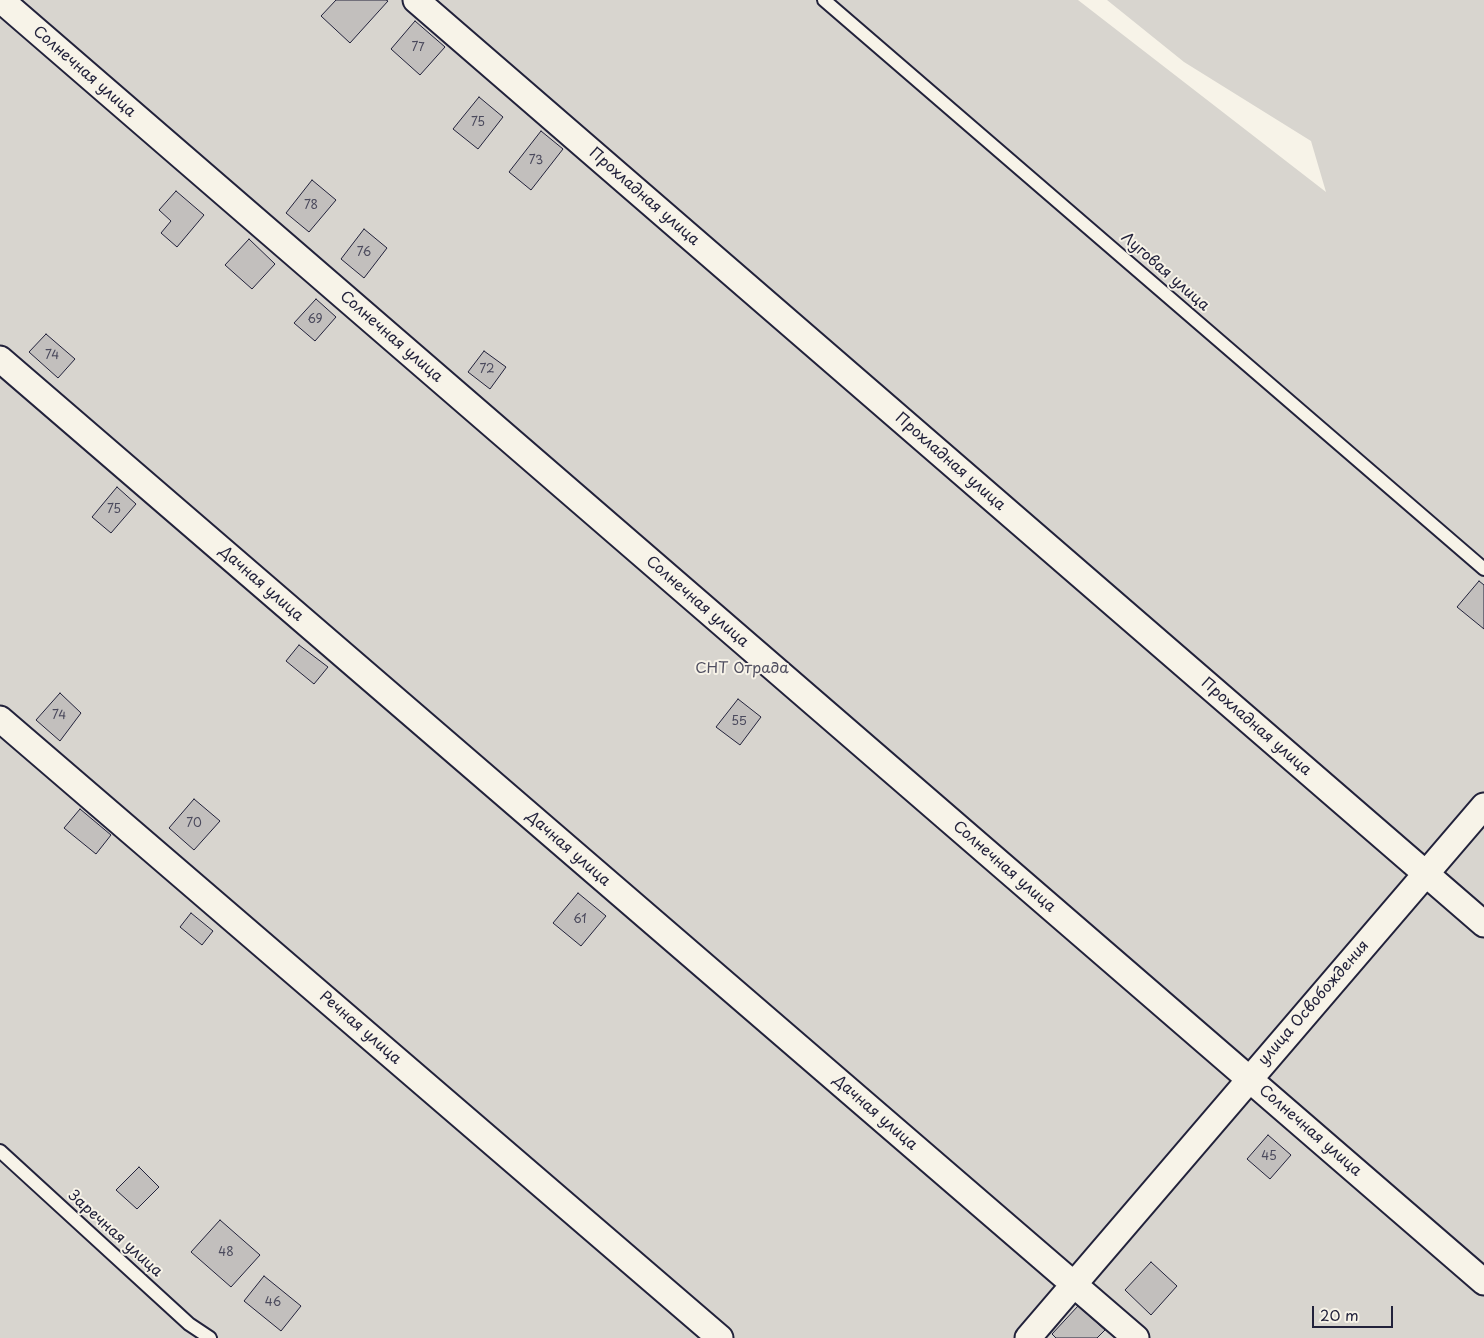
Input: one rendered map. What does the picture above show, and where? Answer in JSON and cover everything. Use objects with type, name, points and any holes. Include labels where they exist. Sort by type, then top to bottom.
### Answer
[{"type":"street","name":"Солнечная улица","points":[[1,0],[1484,1282]]},
{"type":"street","name":"Прохладная улица","points":[[416,0],[1484,924]]},
{"type":"street","name":"Дачная улица","points":[[0,359],[1136,1338]]},
{"type":"street","name":"Речная улица","points":[[0,719],[720,1338]]},
{"type":"street","name":"улица Освобождения","points":[[1028,1338],[1484,806]]},
{"type":"lane","name":"Луговая улица","points":[[824,0],[1484,569]]},
{"type":"lane","name":"Заречная улица","points":[[0,1151],[189,1324],[210,1338]]},
{"type":"green space","name":"СНТ Отрада","points":[[0,0],[1078,0],[1326,192],[1311,141],[1184,62],[1107,0],[1484,0],[1484,1338],[0,1338]]},
{"type":"building","points":[[336,0],[388,1],[350,43],[321,16]]},
{"type":"building","points":[[415,21],[445,47],[420,75],[391,49]]},
{"type":"building","points":[[479,97],[503,117],[478,149],[453,129]]},
{"type":"building","points":[[541,131],[563,149],[531,190],[509,172]]},
{"type":"building","points":[[312,180],[336,200],[309,232],[286,213]]},
{"type":"building","points":[[176,191],[204,215],[177,247],[161,233],[171,221],[159,210]]},
{"type":"building","points":[[364,229],[387,248],[364,278],[341,259]]},
{"type":"building","points":[[249,239],[275,264],[252,289],[225,265]]},
{"type":"building","points":[[316,299],[336,317],[315,341],[294,323]]},
{"type":"building","points":[[46,334],[75,359],[58,378],[29,352]]},
{"type":"building","points":[[484,351],[506,367],[490,389],[468,372]]},
{"type":"building","points":[[117,487],[136,504],[111,533],[92,517]]},
{"type":"building","points":[[1479,581],[1484,585],[1484,629],[1457,607]]},
{"type":"building","points":[[299,645],[328,667],[314,684],[286,661]]},
{"type":"building","points":[[60,693],[81,713],[60,741],[36,720]]},
{"type":"building","points":[[738,699],[761,717],[740,745],[716,727]]},
{"type":"building","points":[[194,799],[220,821],[194,850],[169,828]]},
{"type":"building","points":[[80,809],[111,835],[96,854],[64,828]]},
{"type":"building","points":[[578,893],[606,916],[581,946],[553,923]]},
{"type":"building","points":[[191,913],[213,931],[202,945],[180,927]]},
{"type":"building","points":[[1268,1135],[1291,1155],[1270,1179],[1247,1159]]},
{"type":"building","points":[[139,1167],[159,1187],[137,1209],[116,1190]]},
{"type":"building","points":[[220,1220],[260,1255],[231,1287],[191,1252]]},
{"type":"building","points":[[1151,1262],[1177,1286],[1151,1315],[1125,1290]]},
{"type":"building","points":[[264,1276],[301,1306],[281,1331],[244,1301]]},
{"type":"building","points":[[1078,1306],[1105,1330],[1097,1338],[1056,1338],[1052,1334]]}]
